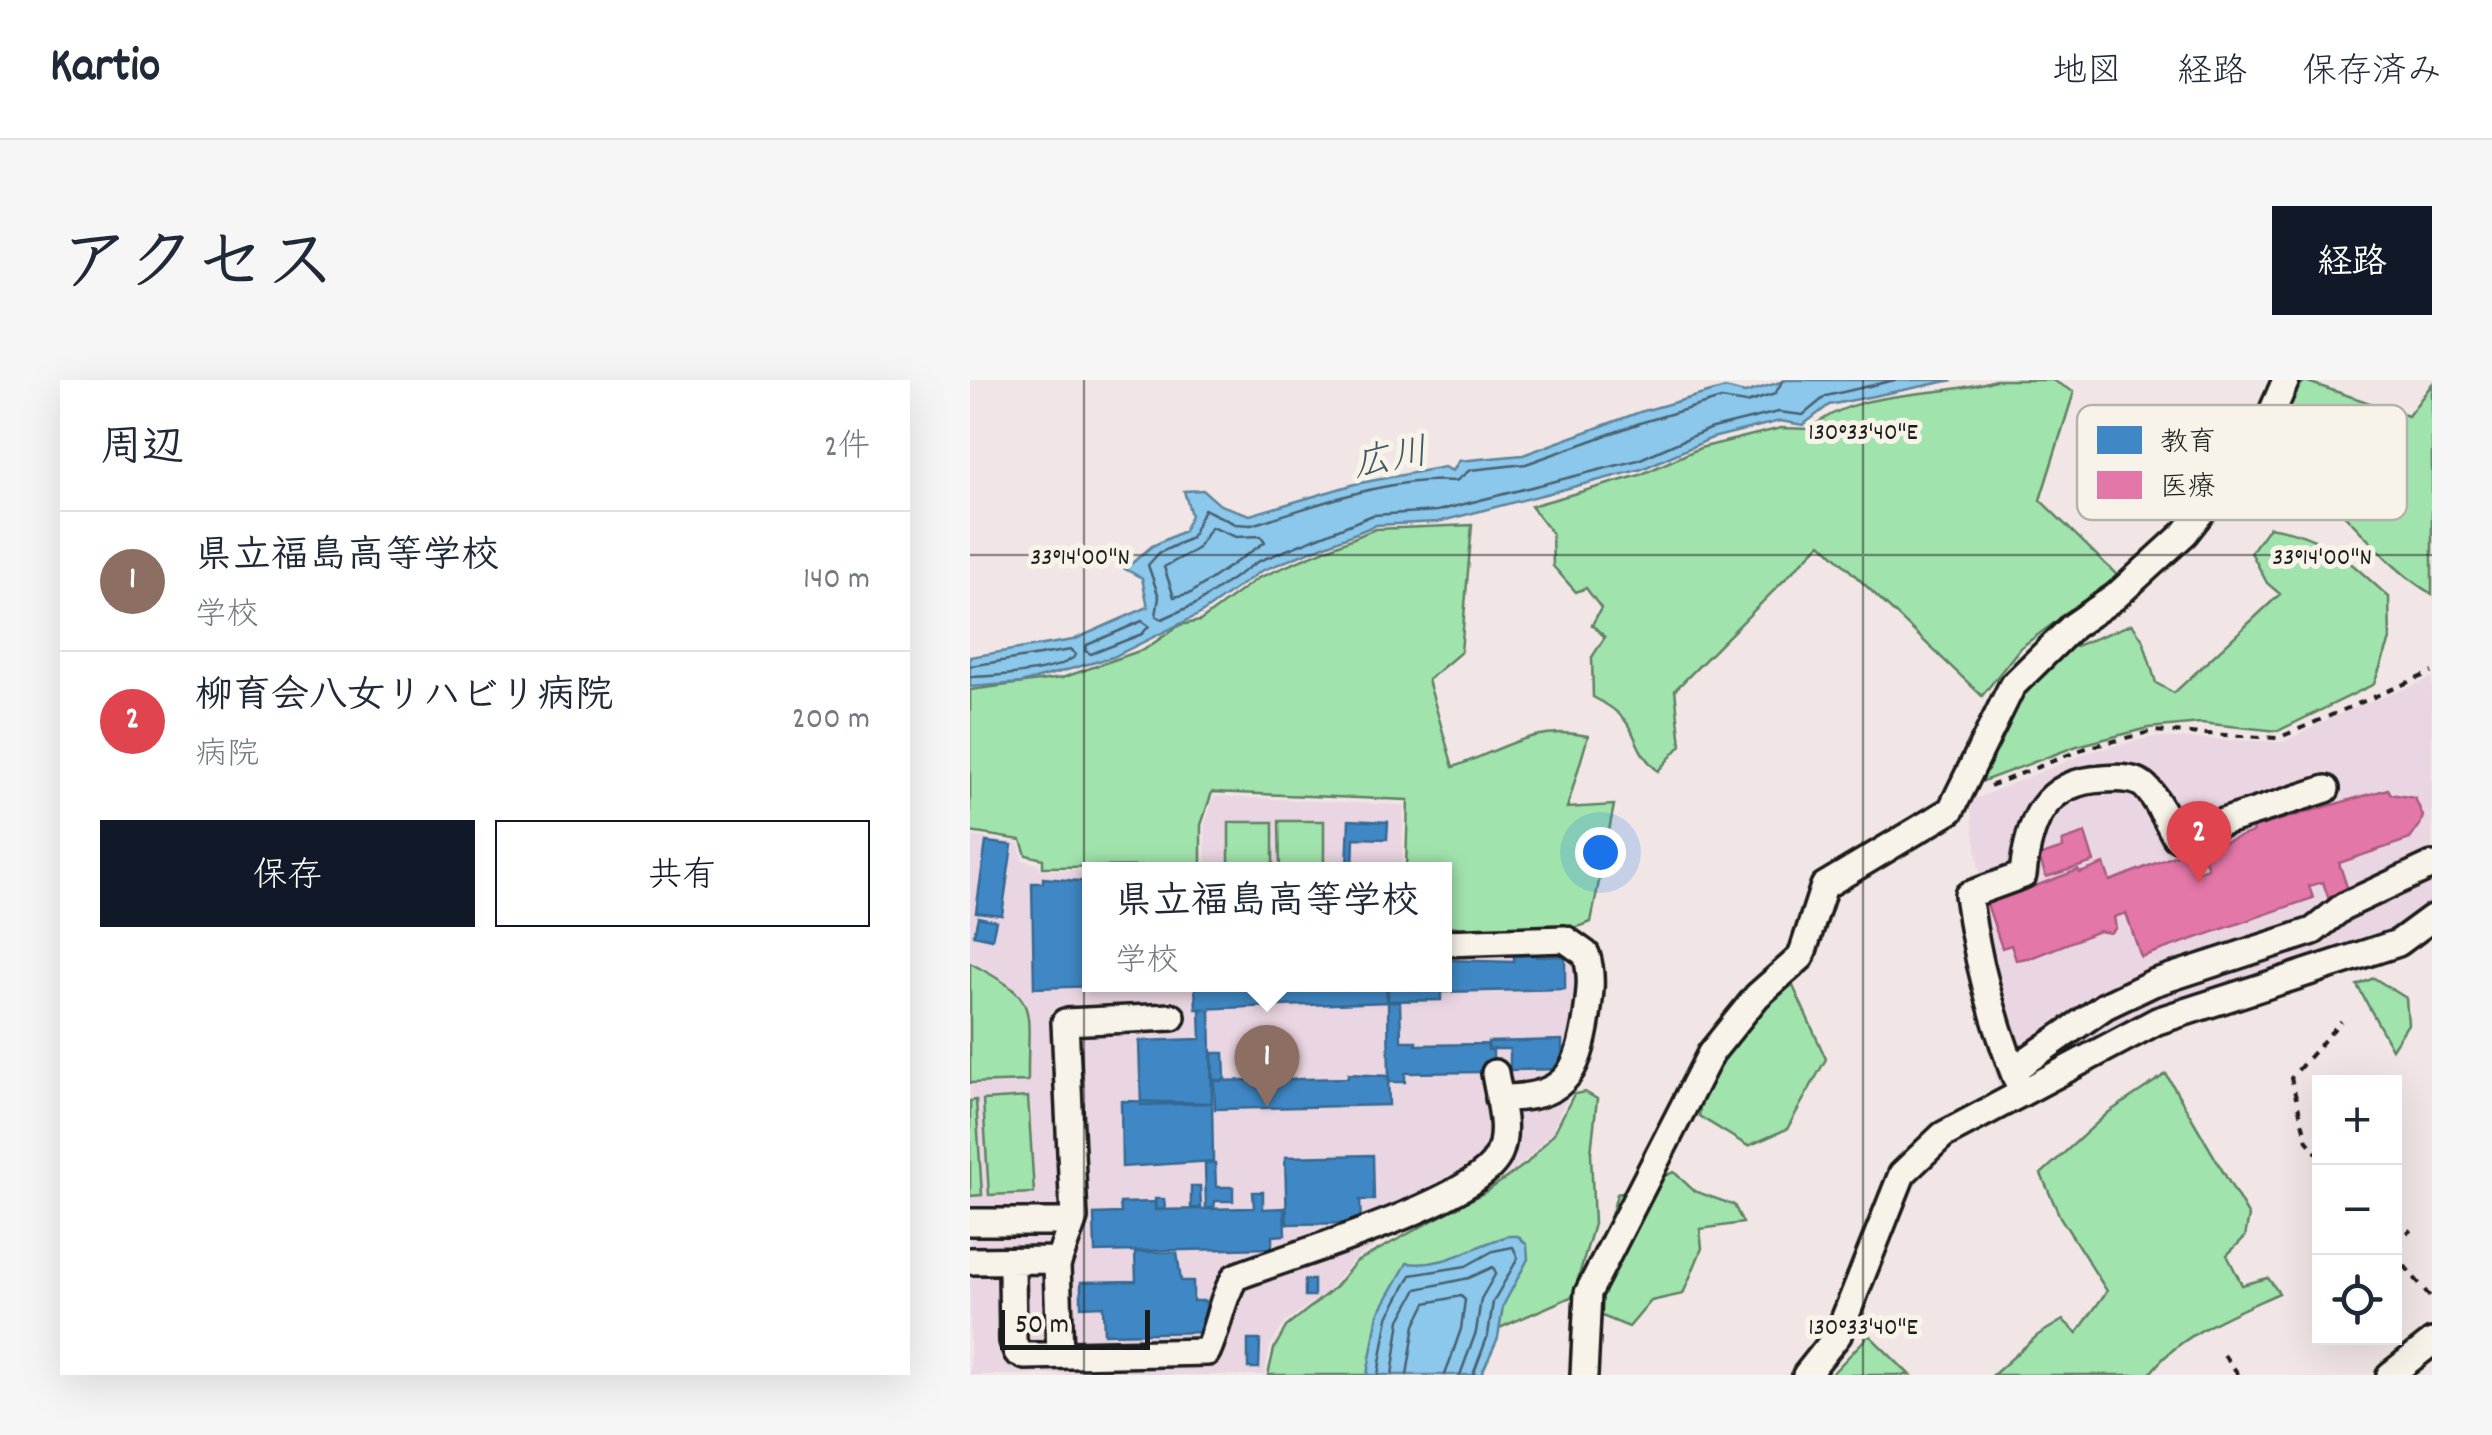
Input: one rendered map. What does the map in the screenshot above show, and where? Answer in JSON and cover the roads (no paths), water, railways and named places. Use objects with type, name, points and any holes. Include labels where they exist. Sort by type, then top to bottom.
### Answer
[{"type":"street","points":[[2275,405],[2286,380]]},
{"type":"street","points":[[1584,1375],[1588,1293],[1711,1053],[1757,996],[1801,957],[1824,886],[1952,810],[2012,686],[2073,626],[2115,597],[2196,520]]},
{"type":"street","points":[[2017,1081],[1975,950],[1968,896],[2022,875],[2028,831],[2058,792],[2077,780],[2123,778],[2143,785],[2176,837],[2326,789]]},
{"type":"street","points":[[1806,1375],[1838,1335],[1902,1174],[1943,1134],[2017,1081],[2105,1006],[2153,983],[2313,931],[2358,899],[2432,866]]},
{"type":"street","points":[[2017,1081],[2157,1021],[2398,943],[2432,918]]},
{"type":"street","points":[[1017,1261],[1012,1270],[1016,1352],[1025,1356],[1208,1352],[1216,1333],[1219,1305],[1235,1277],[1357,1236],[1475,1179],[1496,1160],[1505,1136],[1497,1085],[1518,1098],[1562,1085],[1572,1074],[1581,1056],[1590,966],[1574,942],[1565,939],[1452,943]]},
{"type":"street","points":[[1060,1355],[1058,1260],[1072,1222],[1065,1022],[1172,1017]]},
{"type":"street","points":[[970,1222],[1072,1222]]},
{"type":"street","points":[[970,1261],[1058,1260]]},
{"type":"street","points":[[2390,1375],[2432,1342]]},
{"type":"water","points":[[1787,380],[1953,380],[1829,405],[1803,425],[1780,421],[1712,438],[1642,469],[1438,522],[1376,525],[1261,571],[1200,614],[1113,657],[1021,683],[970,687],[970,657],[1073,640],[1148,607],[1142,578],[1125,569],[1152,546],[1184,531],[1191,515],[1184,491],[1203,490],[1220,505],[1250,515],[1355,484],[1444,467],[1453,471],[1459,461],[1523,455],[1640,412],[1725,388],[1745,393]]},
{"type":"water","points":[[1518,1236],[1527,1245],[1528,1259],[1503,1306],[1498,1338],[1481,1375],[1367,1375],[1378,1314],[1407,1263],[1447,1259]]},
{"type":"place","name":"柳育会八女リハビリ病院","points":[[2199,883]]},
{"type":"place","name":"県立福島高等学校","points":[[1267,1107]]},
{"type":"water label","name":"広川","points":[[1390,456]]}]
